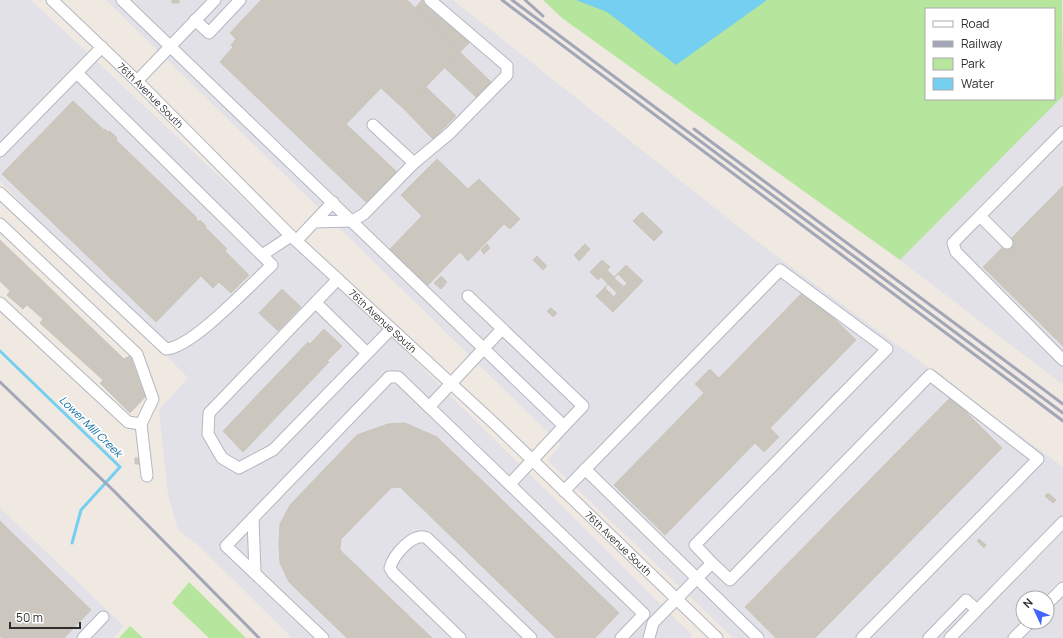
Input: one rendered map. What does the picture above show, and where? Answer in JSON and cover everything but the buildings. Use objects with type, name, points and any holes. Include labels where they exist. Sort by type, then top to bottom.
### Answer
[{"type":"street","name":"76th Avenue South","points":[[52,0],[137,81],[294,238],[532,460],[717,638]]},
{"type":"street","points":[[122,0],[352,220],[564,426]]},
{"type":"street","points":[[137,81],[215,0]]},
{"type":"street","points":[[196,20],[208,33],[240,0]]},
{"type":"street","points":[[314,222],[352,220],[374,205],[414,163],[450,132],[507,75],[507,66],[430,0]]},
{"type":"street","points":[[0,151],[102,47]]},
{"type":"street","points":[[0,193],[166,348],[172,348],[197,335],[272,265],[77,73]]},
{"type":"street","points":[[373,125],[414,163]]},
{"type":"street","points":[[1063,132],[953,243],[956,252],[963,260],[1063,360]]},
{"type":"street","points":[[262,255],[294,238],[314,222],[333,202]]},
{"type":"street","points":[[980,216],[1007,243]]},
{"type":"street","points":[[0,224],[137,354],[153,399],[141,424],[147,476]]},
{"type":"street","points":[[564,491],[780,270],[887,349],[695,545],[730,580],[930,376],[1038,459],[862,638]]},
{"type":"street","points":[[338,279],[209,413],[208,434],[222,458],[239,468],[273,450],[391,329]]},
{"type":"street","points":[[468,296],[583,406],[510,484]]},
{"type":"street","points":[[0,303],[128,422],[141,424]]},
{"type":"street","points":[[316,303],[367,353]]},
{"type":"street","points":[[429,407],[502,329]]},
{"type":"street","points":[[323,638],[226,546],[389,377],[398,377],[644,614],[621,638]]},
{"type":"street","points":[[585,469],[758,638]]},
{"type":"street","points":[[253,518],[255,573]]},
{"type":"street","points":[[950,638],[1063,522]]},
{"type":"street","points":[[460,638],[393,573],[390,568],[393,560],[410,541],[416,538],[424,536],[427,538],[531,638]]},
{"type":"street","points":[[649,638],[653,623],[712,563]]},
{"type":"street","points":[[1055,596],[1063,588]]},
{"type":"street","points":[[929,638],[966,600],[977,610]]},
{"type":"street","points":[[84,638],[103,617]]},
{"type":"street","points":[[1014,638],[1022,630]]},
{"type":"shaded area","points":[[0,0],[31,0],[396,342],[692,635],[690,638],[292,638],[196,543],[178,530],[168,495],[159,410],[188,378],[0,181]]},
{"type":"shaded area","points":[[106,0],[453,0],[759,243],[1063,467],[1063,638],[733,638],[547,460],[561,445]]},
{"type":"shaded area","points":[[1063,96],[1063,385],[900,260]]},
{"type":"shaded area","points":[[0,508],[124,626],[113,638],[0,638]]},
{"type":"green space","points":[[543,0],[1062,0],[1063,96],[900,260],[562,18]]},
{"type":"green space","points":[[189,582],[246,638],[209,638],[172,603]]},
{"type":"green space","points":[[130,626],[143,638],[119,638]]},
{"type":"water","points":[[576,0],[767,0],[676,65],[607,12]]},
{"type":"waterway","name":"Lower Mill Creek","points":[[0,351],[120,467],[81,510],[72,543]]},
{"type":"railway","points":[[502,0],[1063,421]]},
{"type":"railway","points":[[512,0],[1063,413]]},
{"type":"railway","points":[[525,0],[543,16]]},
{"type":"railway","points":[[694,129],[1063,404]]},
{"type":"railway","points":[[0,382],[113,490],[259,638]]}]
